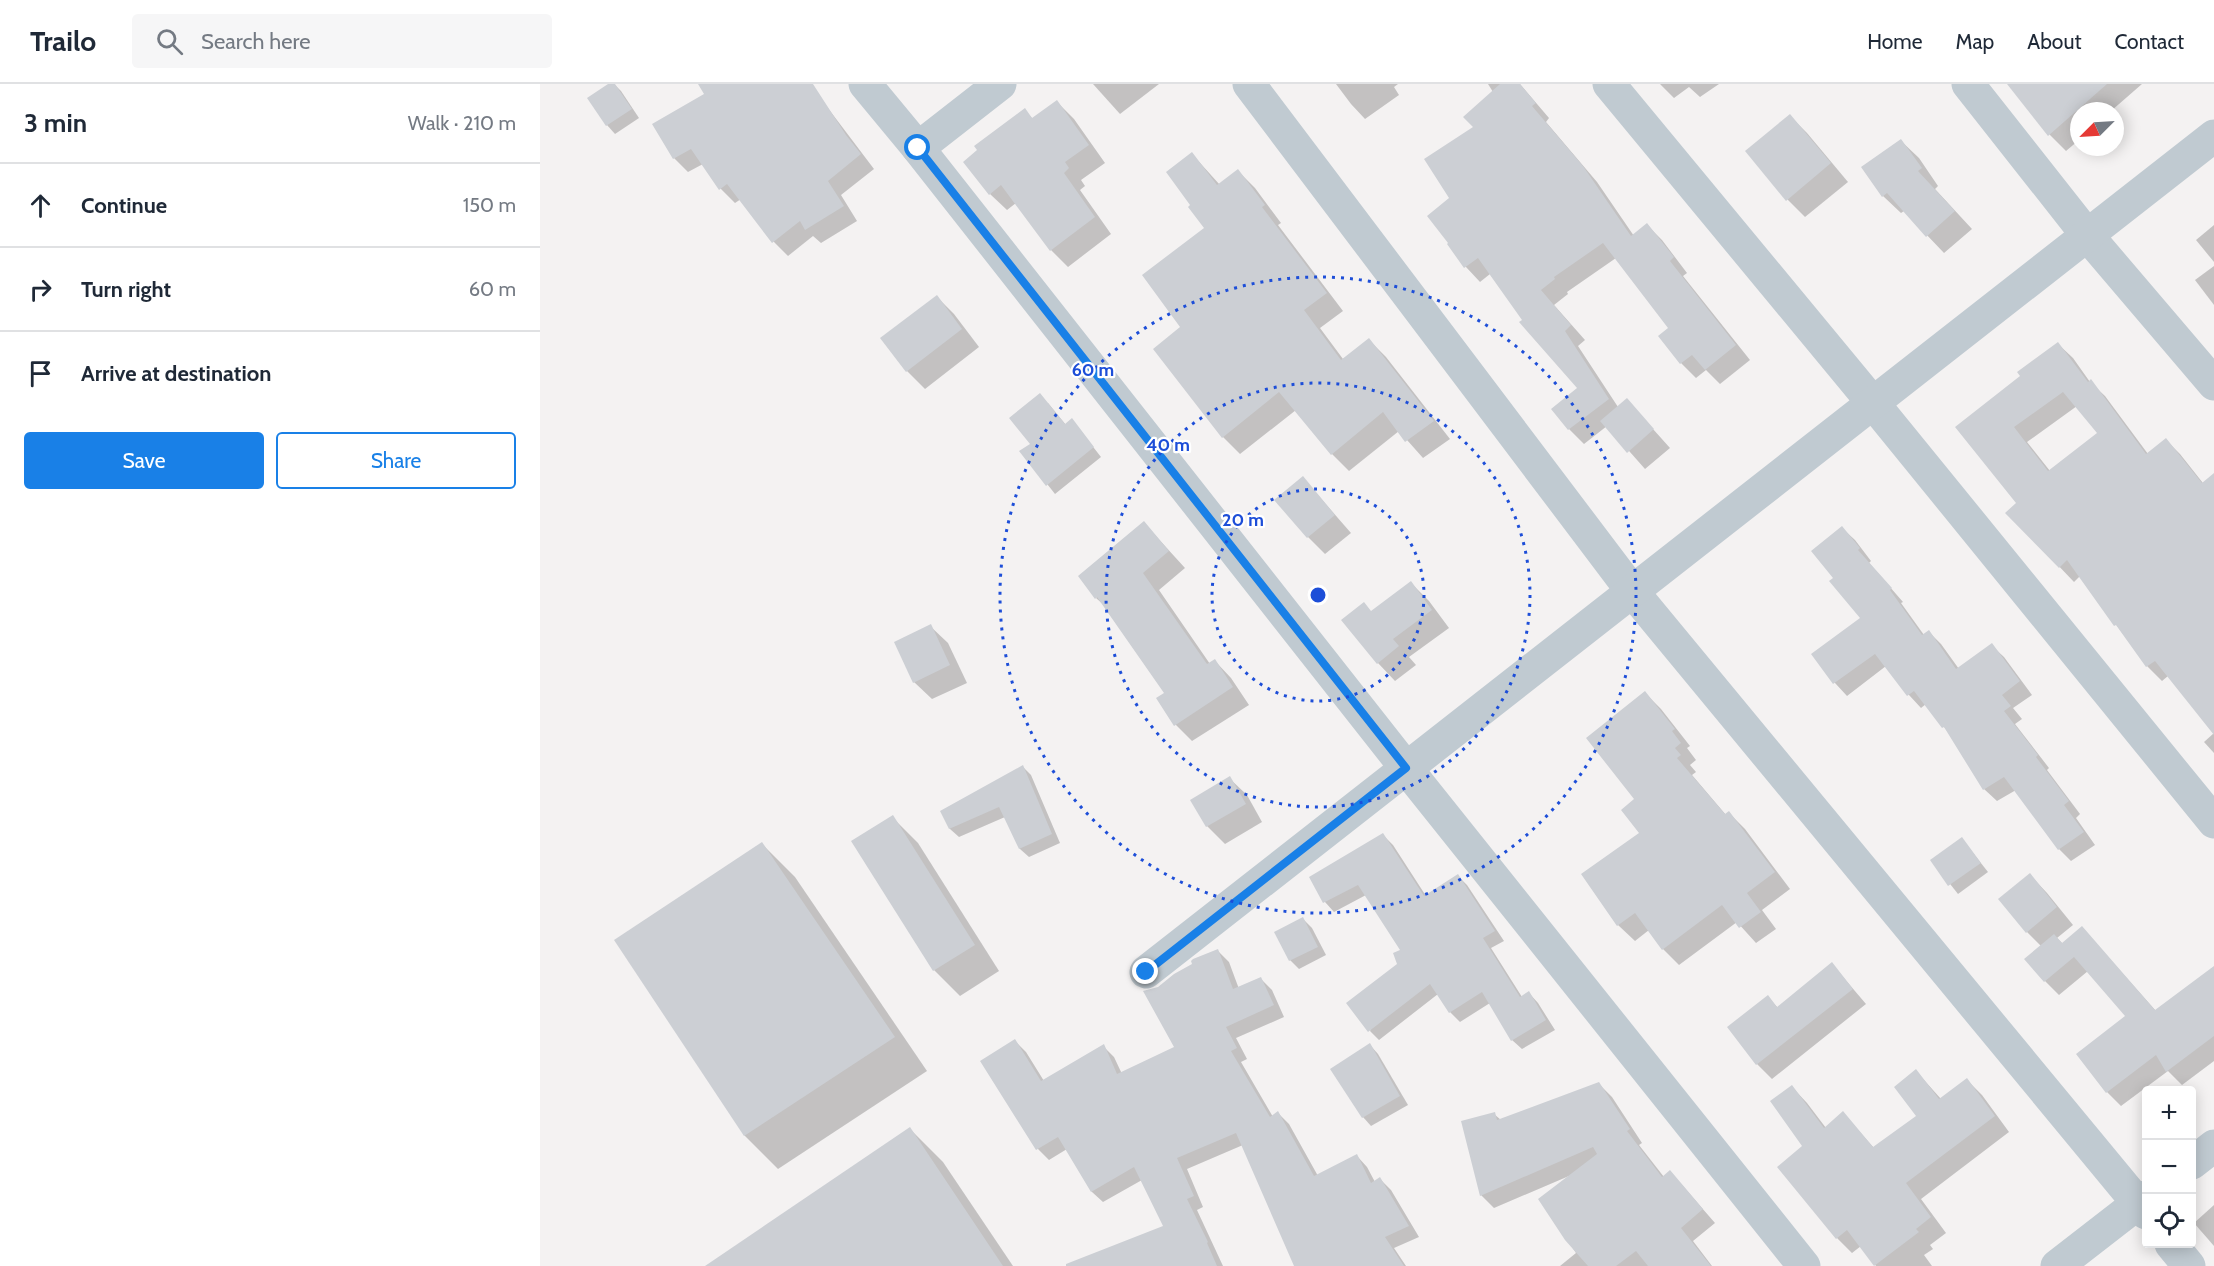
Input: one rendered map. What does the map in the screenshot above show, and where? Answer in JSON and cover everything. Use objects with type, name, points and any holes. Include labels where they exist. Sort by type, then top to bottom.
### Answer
[{"type":"street","points":[[865,84],[918,148],[1406,768],[1804,1266]]},
{"type":"street","points":[[918,148],[1000,84]]},
{"type":"street","points":[[1249,84],[1632,591],[2142,1202]]},
{"type":"street","points":[[1609,84],[1873,403],[2214,822]]},
{"type":"street","points":[[1968,84],[2087,236],[2214,384]]},
{"type":"street","points":[[1146,972],[2214,136]]},
{"type":"street","points":[[2196,1160],[2214,1146]]},
{"type":"street","points":[[2057,1266],[2142,1205]]},
{"type":"street","points":[[2174,1248],[2189,1266]]},
{"type":"building","points":[[608,84],[615,84],[632,109],[606,126],[587,98]]},
{"type":"building","points":[[698,84],[813,84],[861,154],[828,181],[844,206],[805,230],[800,221],[772,243],[727,184],[719,190],[691,149],[673,159],[652,124],[704,94]]},
{"type":"building","points":[[1500,84],[1520,84],[1536,103],[1532,106],[1583,166],[1631,236],[1647,223],[1674,257],[1670,261],[1736,345],[1705,370],[1692,355],[1680,364],[1658,336],[1668,328],[1603,243],[1554,277],[1555,279],[1541,290],[1571,325],[1565,331],[1609,399],[1568,430],[1551,409],[1577,388],[1519,322],[1522,320],[1478,258],[1464,268],[1427,216],[1449,198],[1424,159],[1473,127],[1463,117]]},
{"type":"building","points":[[2007,84],[2107,84],[2087,102],[2070,102],[2070,117],[2048,136]]},
{"type":"building","points":[[1057,100],[1089,145],[1065,162],[1069,168],[1064,173],[1095,217],[1050,251],[1001,185],[989,195],[963,162],[977,150],[974,146],[1025,108],[1032,118]]},
{"type":"building","points":[[1790,114],[1831,163],[1786,201],[1745,151]]},
{"type":"building","points":[[1901,139],[1922,168],[1918,171],[1955,211],[1926,237],[1887,193],[1882,197],[1861,167]]},
{"type":"building","points":[[1192,152],[1217,185],[1238,169],[1265,205],[1262,207],[1327,293],[1304,310],[1341,360],[1369,338],[1434,421],[1405,442],[1383,412],[1331,455],[1279,392],[1222,438],[1153,349],[1180,327],[1142,275],[1204,228],[1166,172]]},
{"type":"building","points":[[937,295],[962,329],[906,372],[880,338]]},
{"type":"building","points":[[2058,342],[2088,382],[2091,379],[2146,454],[2166,438],[2202,483],[2214,473],[2214,735],[2155,661],[2146,667],[2067,560],[2059,568],[2005,513],[2016,503],[1955,427],[2020,376],[2017,372]],"holes":[[[2063,392],[2097,433],[2048,471],[2014,427]]]},
{"type":"building","points":[[1040,393],[1065,424],[1072,418],[1094,447],[1046,486],[1019,451],[1030,444],[1009,418]]},
{"type":"building","points":[[1627,398],[1654,429],[1627,453],[1600,421]]},
{"type":"building","points":[[1303,476],[1335,515],[1307,538],[1274,500]]},
{"type":"building","points":[[1144,521],[1169,551],[1143,573],[1207,664],[1215,659],[1233,687],[1174,726],[1156,698],[1164,693],[1097,597],[1095,599],[1078,576]]},
{"type":"building","points":[[1842,526],[1860,548],[1858,550],[1892,588],[1890,590],[1922,635],[1929,630],[1956,669],[1992,643],[2020,681],[2002,695],[2011,706],[2004,711],[2038,755],[2036,757],[2069,801],[2064,805],[2084,832],[2058,850],[2004,777],[1983,790],[1944,727],[1942,728],[1914,691],[1907,696],[1875,654],[1833,684],[1811,654],[1860,618],[1829,581],[1833,578],[1811,551]]},
{"type":"building","points":[[1411,581],[1432,610],[1393,639],[1399,646],[1377,664],[1341,620],[1364,602],[1371,611]]},
{"type":"building","points":[[931,624],[950,665],[913,683],[894,642]]},
{"type":"building","points":[[1645,691],[1675,729],[1672,731],[1681,743],[1675,748],[1681,755],[1677,758],[1725,814],[1729,811],[1775,872],[1747,893],[1761,912],[1739,928],[1722,905],[1662,950],[1635,913],[1617,926],[1581,874],[1639,833],[1621,810],[1634,799],[1586,738]]},
{"type":"building","points":[[1023,765],[1052,834],[1019,849],[999,807],[949,829],[940,811]]},
{"type":"building","points":[[1230,776],[1246,804],[1206,827],[1190,800]]},
{"type":"building","points":[[893,815],[975,945],[933,971],[851,841]]},
{"type":"building","points":[[1383,833],[1424,896],[1458,874],[1495,931],[1483,938],[1520,997],[1529,991],[1546,1020],[1511,1041],[1482,992],[1449,1013],[1430,984],[1368,1032],[1346,1003],[1397,964],[1393,953],[1400,950],[1358,885],[1323,903],[1309,877]]},
{"type":"building","points":[[1962,837],[1981,863],[1948,886],[1930,860]]},
{"type":"building","points":[[762,842],[895,1037],[744,1136],[614,940]]},
{"type":"building","points":[[2030,873],[2057,907],[2026,933],[1998,899]]},
{"type":"building","points":[[1303,917],[1318,947],[1289,961],[1274,932]]},
{"type":"building","points":[[2082,926],[2155,1010],[2214,966],[2214,1036],[2166,1072],[2156,1055],[2106,1093],[2076,1054],[2125,1016],[2074,957],[2044,982],[2024,959],[2054,934],[2062,943]]},
{"type":"building","points":[[1218,949],[1233,989],[1261,977],[1274,1005],[1226,1027],[1237,1048],[1231,1051],[1270,1117],[1278,1111],[1314,1176],[1357,1154],[1371,1183],[1380,1177],[1409,1226],[1385,1237],[1404,1266],[1294,1266],[1236,1133],[1177,1158],[1194,1196],[1187,1199],[1217,1266],[1066,1266],[1066,1264],[1163,1226],[1134,1167],[1091,1192],[1058,1137],[1036,1150],[980,1061],[1015,1039],[1041,1081],[1104,1044],[1117,1074],[1174,1047],[1143,991],[1158,987],[1174,974],[1192,964],[1193,959]]},
{"type":"building","points":[[1832,962],[1853,989],[1756,1065],[1727,1027],[1768,995],[1777,1007]]},
{"type":"building","points":[[1370,1043],[1400,1096],[1362,1118],[1330,1069]]},
{"type":"building","points":[[1916,1069],[1939,1099],[1967,1078],[1995,1116],[1906,1183],[1931,1217],[1916,1229],[1919,1232],[1874,1266],[1847,1230],[1836,1239],[1777,1167],[1802,1146],[1770,1101],[1792,1085],[1824,1128],[1843,1111],[1873,1147],[1916,1116],[1894,1087]]},
{"type":"building","points":[[1599,1082],[1630,1129],[1627,1131],[1662,1177],[1670,1170],[1703,1209],[1681,1228],[1711,1266],[1648,1266],[1636,1251],[1616,1266],[1588,1266],[1565,1240],[1538,1199],[1597,1154],[1593,1147],[1480,1196],[1461,1121],[1495,1112],[1497,1120]]},
{"type":"building","points":[[910,1127],[1003,1266],[705,1266]]},
{"type":"route","points":[[918,148],[1406,768],[1146,972]]}]
